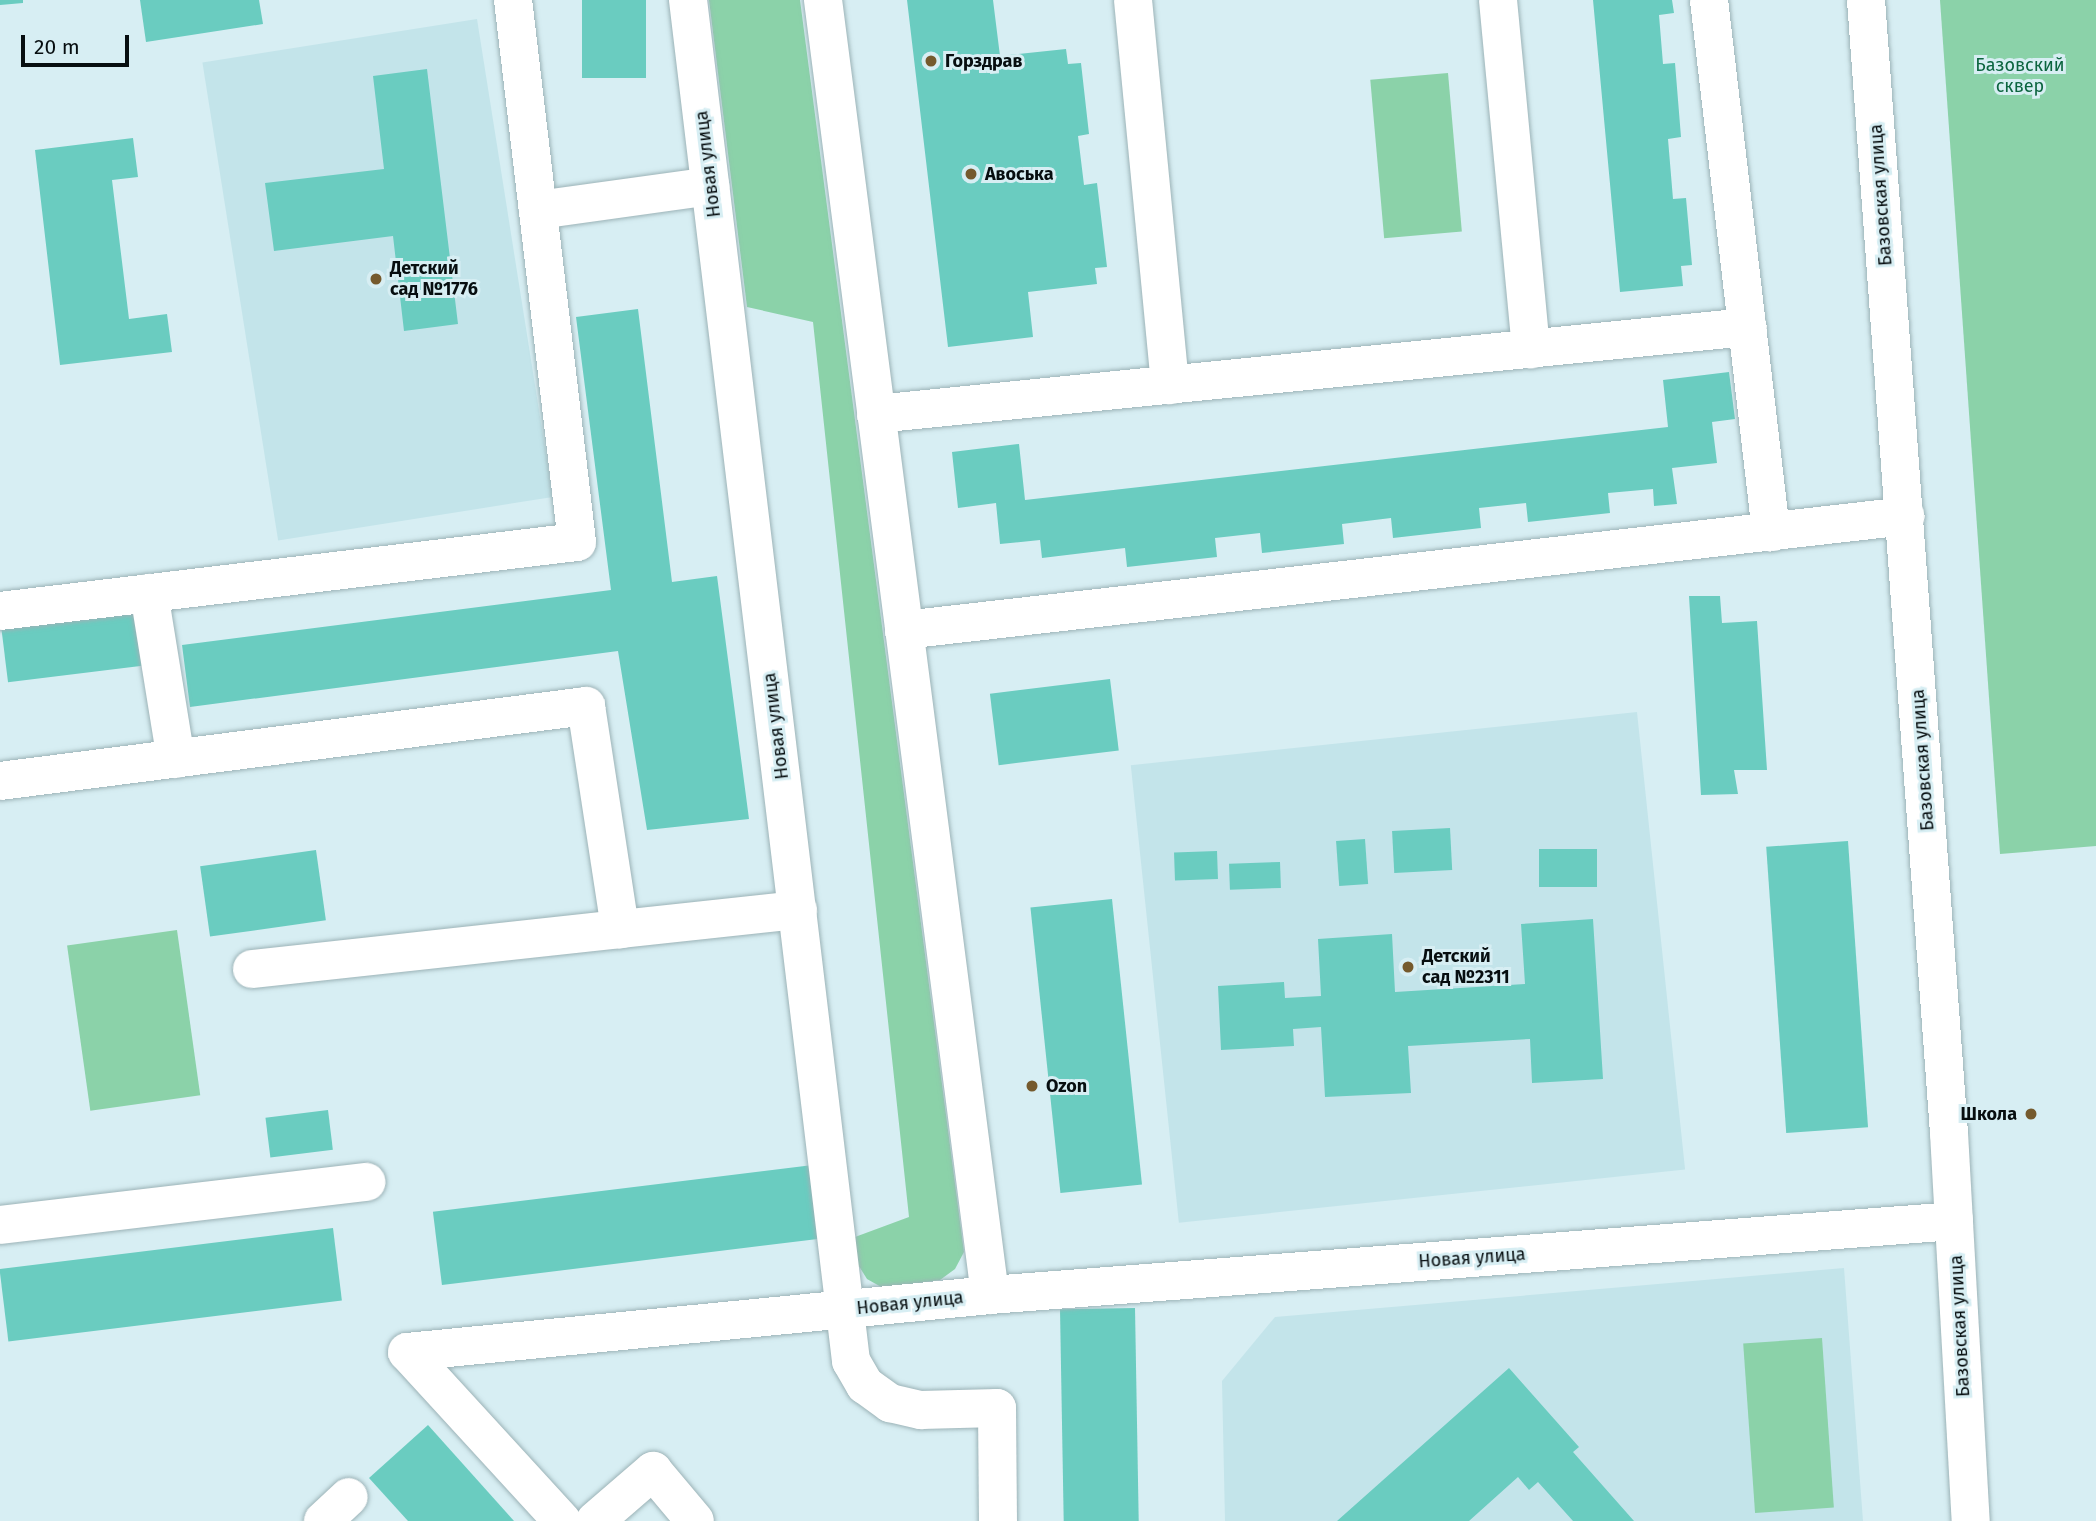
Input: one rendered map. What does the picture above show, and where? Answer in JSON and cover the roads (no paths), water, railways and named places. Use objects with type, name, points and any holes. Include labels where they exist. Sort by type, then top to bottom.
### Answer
[{"type":"street","points":[[0,611],[577,542],[513,0]]},
{"type":"street","name":"Новая улица","points":[[688,0],[846,1309],[990,1295],[1954,1221]]},
{"type":"street","points":[[823,0],[990,1295]]},
{"type":"street","points":[[1133,0],[1170,385]]},
{"type":"street","points":[[1497,0],[1531,349]]},
{"type":"street","points":[[1709,0],[1771,531]]},
{"type":"street","name":"Базовская улица","points":[[1866,0],[1906,516],[1954,1221],[1971,1521]]},
{"type":"street","points":[[538,210],[710,186]]},
{"type":"street","points":[[876,414],[1748,327]]},
{"type":"street","points":[[905,630],[1906,516]]},
{"type":"street","points":[[149,593],[176,759]]},
{"type":"street","points":[[0,781],[586,706],[620,929]]},
{"type":"street","points":[[252,969],[798,909]]},
{"type":"street","points":[[0,1225],[366,1182]]},
{"type":"street","points":[[562,1521],[407,1352],[846,1309],[851,1361],[865,1385],[890,1403],[921,1410],[997,1408],[998,1521]]},
{"type":"street","points":[[595,1521],[653,1471],[695,1521]]},
{"type":"place","name":"Горздрав","points":[[931,61]]},
{"type":"place","name":"Авоська","points":[[971,174]]},
{"type":"place","name":"Детский сад №1776","points":[[376,279]]},
{"type":"place","name":"Детский сад №2311","points":[[1408,967]]},
{"type":"place","name":"Ozon","points":[[1032,1086]]},
{"type":"place","name":"Школа","points":[[2031,1114]]},
{"type":"park label","name":"Базовский сквер","points":[[2020,76]]}]
